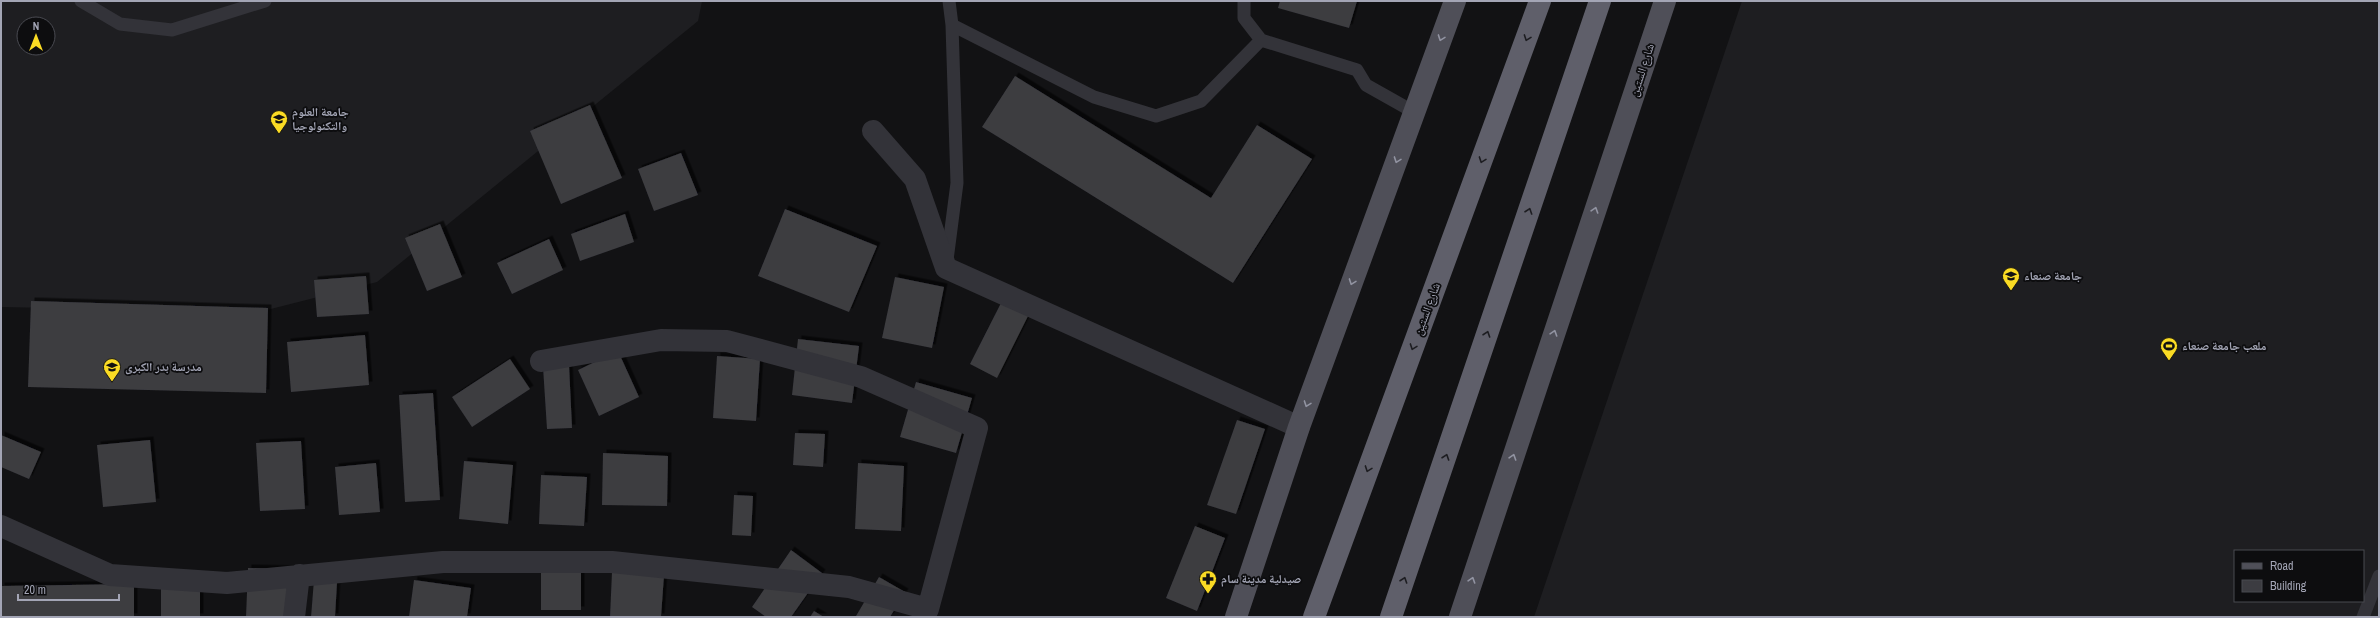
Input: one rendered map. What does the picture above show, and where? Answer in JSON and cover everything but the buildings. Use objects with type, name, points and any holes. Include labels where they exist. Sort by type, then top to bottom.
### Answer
[{"type":"highway","name":"شارع الستين","points":[[1314,617],[1540,1]]},
{"type":"highway","points":[[1391,617],[1600,1]]},
{"type":"main road","points":[[1236,617],[1299,427],[1455,1]]},
{"type":"main road","name":"شارع الستين","points":[[1460,617],[1664,1]]},
{"type":"street","points":[[873,131],[915,179],[946,268],[1299,427]]},
{"type":"street","points":[[1,526],[110,576],[227,583],[444,562],[612,562],[849,587],[926,613],[976,428],[861,377],[727,341],[661,340],[541,362]]},
{"type":"street","points":[[294,617],[299,576]]},
{"type":"lane","points":[[81,1],[120,24],[172,30],[265,1]]},
{"type":"lane","points":[[946,268],[956,183],[952,25],[949,1]]},
{"type":"lane","points":[[1244,1],[1244,18],[1262,40],[1357,70],[1366,85],[1414,112]]},
{"type":"lane","points":[[952,25],[1094,97],[1156,116],[1201,101],[1262,40]]},
{"type":"lane","points":[[2363,617],[2379,576]]},
{"type":"shaded area","name":"جامعة العلوم والتكنولوجيا","points":[[1,1],[702,1],[698,21],[377,282],[259,312],[1,307]]},
{"type":"shaded area","name":"جامعة صنعاء","points":[[1742,1],[2379,1],[2379,617],[1534,617]]},
{"type":"place","name":"جامعة العلوم والتكنولوجيا","points":[[279,134]]},
{"type":"place","name":"جامعة صنعاء","points":[[2011,291]]},
{"type":"place","name":"ملعب جامعة صنعاء","points":[[2169,361]]},
{"type":"place","name":"مدرسة بدر الكبرى","points":[[112,382]]},
{"type":"place","name":"صيدلية مدينة سام","points":[[1208,594]]}]
